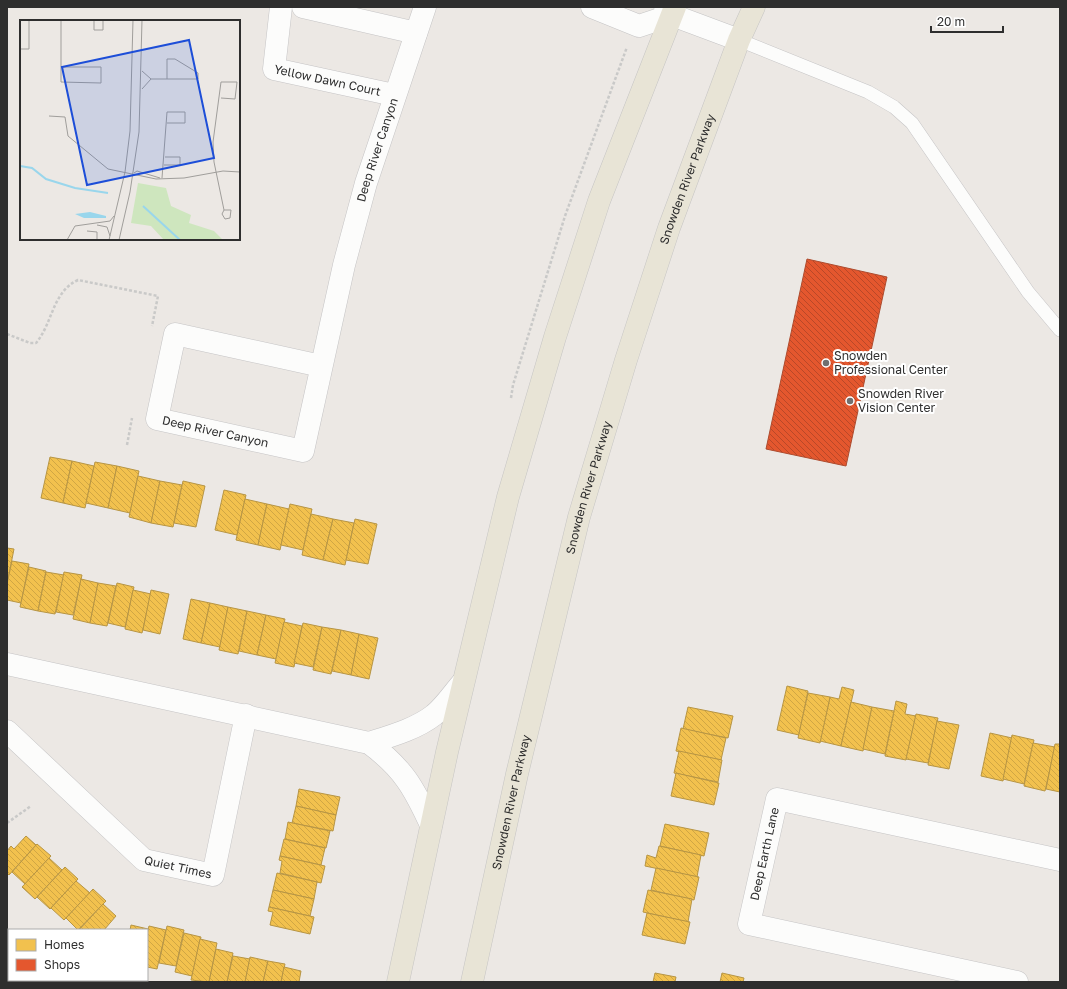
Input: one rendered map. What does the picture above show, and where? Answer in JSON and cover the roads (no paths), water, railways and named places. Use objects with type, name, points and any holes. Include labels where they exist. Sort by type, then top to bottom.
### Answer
[{"type":"main road","name":"Snowden River Parkway","points":[[472,982],[517,774],[579,517],[626,360],[669,228],[739,40],[754,7]]},
{"type":"main road","points":[[398,982],[431,826],[508,497],[555,337],[599,201],[671,10]]},
{"type":"street","name":"Yellow Dawn Court","points":[[281,7],[274,69],[394,95]]},
{"type":"street","points":[[303,7],[416,33]]},
{"type":"street","name":"Deep River Canyon","points":[[321,366],[175,334],[157,419],[302,451],[344,265],[366,183],[424,7]]},
{"type":"street","points":[[592,7],[639,26],[671,10],[739,40]]},
{"type":"street","points":[[7,664],[369,743],[388,757],[402,772],[416,791],[431,826]]},
{"type":"street","points":[[369,743],[393,736],[430,718],[436,714],[464,682]]},
{"type":"street","name":"Quiet Times","points":[[7,732],[144,860],[212,875],[246,715]]},
{"type":"street","name":"Deep Earth Lane","points":[[1017,982],[749,924],[777,799],[1060,860]]},
{"type":"lane","points":[[739,40],[868,92],[894,107],[912,122],[1028,292],[1060,330]]},
{"type":"place","name":"Snowden Professional Center","points":[[826,363]]},
{"type":"place","name":"Snowden River Vision Center","points":[[850,401]]}]
